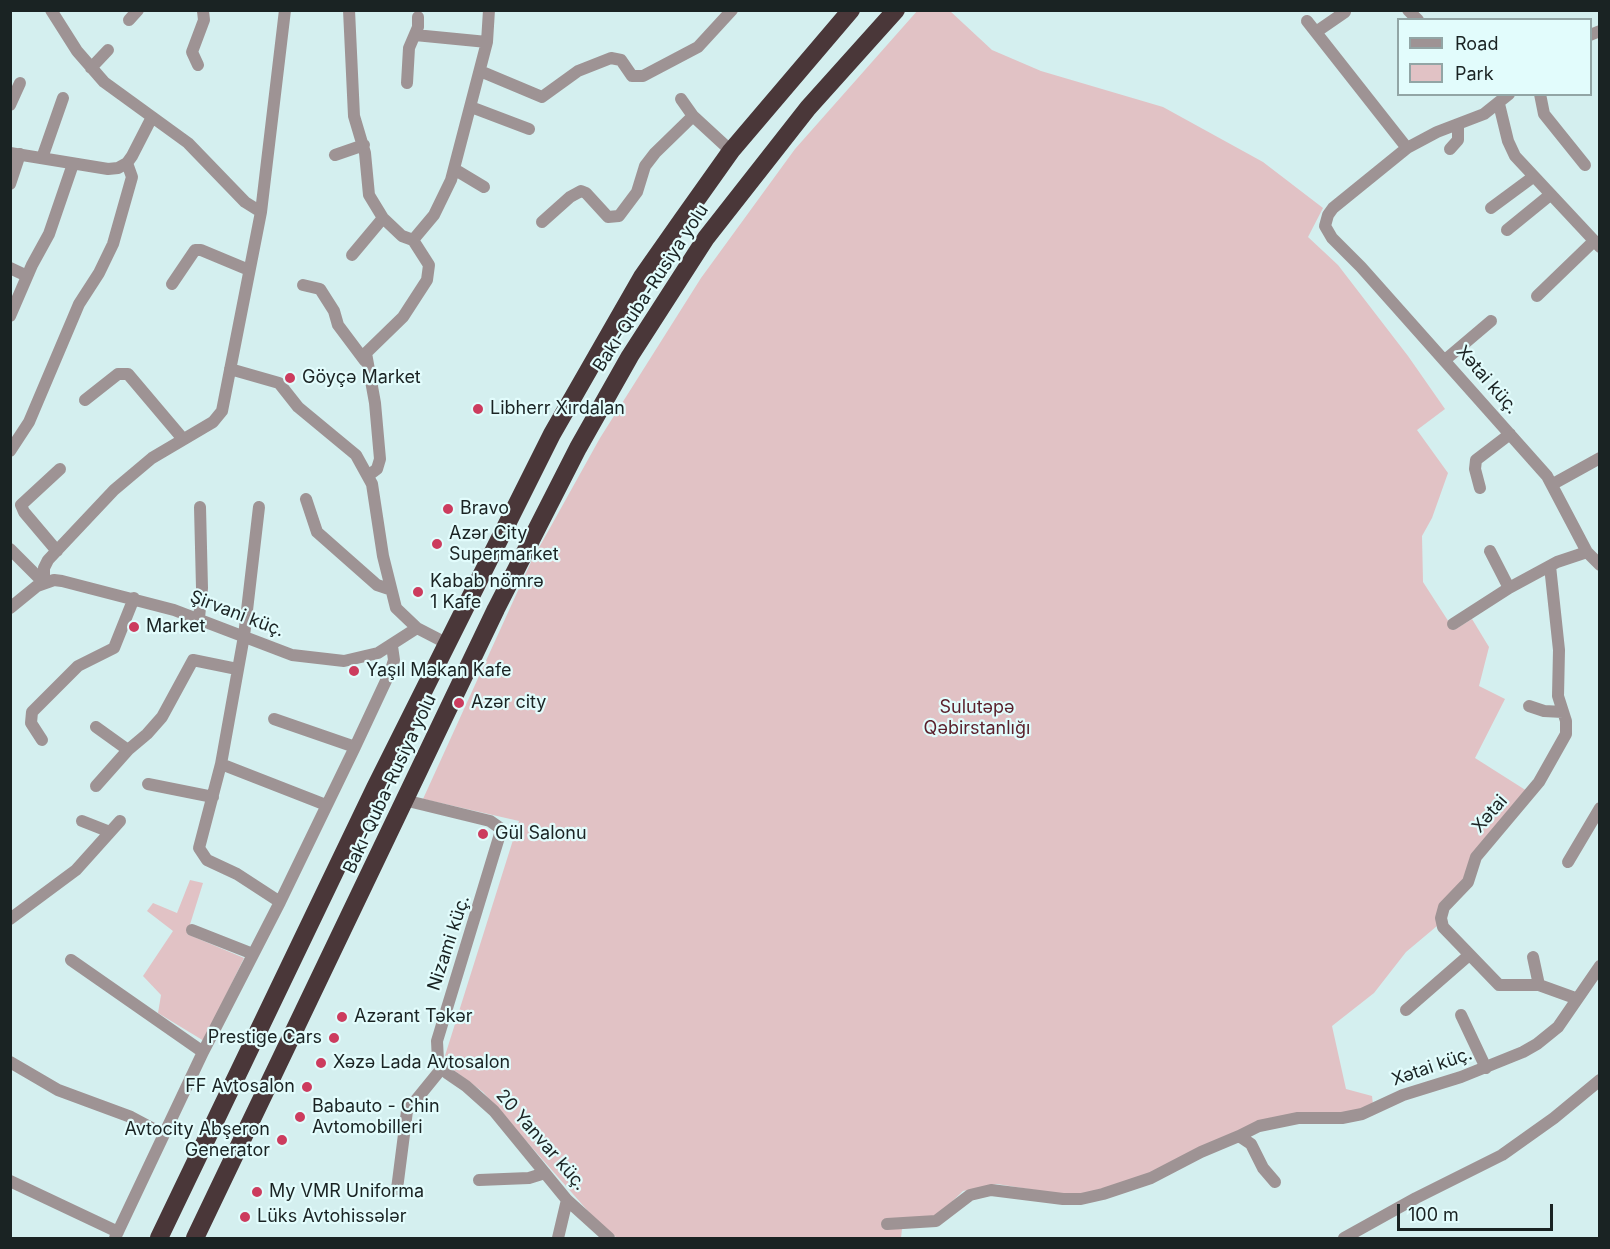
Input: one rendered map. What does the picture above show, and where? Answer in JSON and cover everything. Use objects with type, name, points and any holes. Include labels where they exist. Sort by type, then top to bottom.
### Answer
[{"type":"highway","name":"Bakı-Quba-Rusiya yolu","points":[[195,1239],[496,609],[578,448],[668,295],[755,173],[808,108],[896,10]]},
{"type":"highway","name":"Bakı-Quba-Rusiya yolu","points":[[159,1239],[446,643],[524,487],[604,340],[642,277],[731,151],[851,11]]},
{"type":"street","points":[[51,10],[91,68],[188,143],[245,202],[261,212]]},
{"type":"street","points":[[45,583],[45,565],[134,471],[218,417],[225,403],[261,212],[285,10]]},
{"type":"street","points":[[349,10],[354,116],[364,145],[369,195],[383,218],[402,236],[413,240],[429,265],[427,280],[403,317],[366,353],[365,361],[375,403],[380,459],[377,469],[369,475]]},
{"type":"street","points":[[413,240],[443,200],[454,169],[487,42],[489,10]]},
{"type":"street","points":[[480,71],[542,97],[578,71],[611,58],[621,60],[632,76],[643,76],[698,47],[732,10]]},
{"type":"street","points":[[198,65],[192,52],[204,20],[203,11]]},
{"type":"street","points":[[1316,32],[1345,12]]},
{"type":"street","points":[[407,83],[411,40],[415,35],[418,16]]},
{"type":"street","points":[[1307,21],[1407,148],[1485,114],[1507,96]]},
{"type":"street","points":[[415,35],[487,42]]},
{"type":"street","points":[[91,68],[108,50]]},
{"type":"street","points":[[10,105],[20,83]]},
{"type":"street","points":[[1540,96],[1544,114],[1585,165]]},
{"type":"street","points":[[42,158],[63,98]]},
{"type":"street","points":[[681,99],[693,116],[731,151]]},
{"type":"street","points":[[1498,104],[1510,147],[1533,177],[1597,244],[1537,296]]},
{"type":"street","points":[[471,108],[529,129]]},
{"type":"street","points":[[542,222],[570,197],[581,191],[586,193],[608,217],[619,216],[637,192],[645,166],[693,116]]},
{"type":"street","points":[[10,184],[15,154],[108,169],[118,168],[127,163],[152,117]]},
{"type":"street","points":[[1450,149],[1458,140],[1458,124]]},
{"type":"street","points":[[335,155],[364,145]]},
{"type":"street","name":"Xətai küç.","points":[[1407,148],[1333,208],[1325,222],[1328,233],[1445,360],[1552,484],[1587,552],[1599,565]]},
{"type":"street","points":[[10,451],[29,422],[79,304],[99,273],[113,244],[132,177],[127,163]]},
{"type":"street","points":[[10,316],[27,276],[49,234],[73,164]]},
{"type":"street","points":[[454,169],[484,187]]},
{"type":"street","points":[[1491,208],[1533,177]]},
{"type":"street","points":[[1507,230],[1550,195]]},
{"type":"street","points":[[352,255],[383,218]]},
{"type":"street","points":[[172,284],[195,250],[201,250],[249,270]]},
{"type":"street","points":[[10,268],[27,276]]},
{"type":"street","points":[[303,285],[320,289],[334,311],[338,325],[365,361]]},
{"type":"street","points":[[1445,360],[1491,321]]},
{"type":"street","points":[[230,369],[279,383],[298,407],[356,455],[369,475],[389,589],[396,608],[417,628],[446,643]]},
{"type":"street","points":[[85,400],[118,374],[128,374],[183,439]]},
{"type":"street","points":[[1480,488],[1476,460],[1510,434]]},
{"type":"street","points":[[1552,484],[1599,458]]},
{"type":"street","points":[[57,551],[24,512],[21,505],[60,469]]},
{"type":"street","points":[[306,499],[317,532],[377,585],[389,589]]},
{"type":"street","points":[[199,618],[202,588],[200,507]]},
{"type":"street","points":[[259,507],[244,636],[221,764],[200,841],[201,854],[280,902]]},
{"type":"street","points":[[10,549],[45,583]]},
{"type":"street","points":[[1490,551],[1509,588]]},
{"type":"street","points":[[1454,624],[1509,588],[1550,566],[1587,552]]},
{"type":"street","name":"Xətai","points":[[1550,566],[1560,650],[1558,696],[1566,721],[1566,734],[1539,782],[1476,857],[1468,882],[1442,912],[1443,927],[1468,956],[1499,985],[1539,985],[1554,988],[1575,998]]},
{"type":"street","name":"Şirvani küç.","points":[[45,583],[62,581],[134,598],[199,618],[292,655],[344,661],[368,657],[393,646],[417,628]]},
{"type":"street","points":[[10,608],[31,590],[45,583]]},
{"type":"street","points":[[42,740],[31,723],[32,712],[78,666],[114,648],[134,598]]},
{"type":"street","points":[[10,1181],[117,1235],[163,1134],[355,747],[391,670],[394,660],[393,646]]},
{"type":"street","points":[[96,786],[162,717],[193,660],[237,669]]},
{"type":"street","points":[[1529,706],[1544,711],[1563,712]]},
{"type":"street","points":[[273,719],[355,747]]},
{"type":"street","points":[[96,727],[128,750]]},
{"type":"street","points":[[221,764],[326,805]]},
{"type":"street","points":[[148,784],[213,797]]},
{"type":"street","name":"Nizami küç.","points":[[405,800],[490,821],[500,828],[500,841],[437,1041],[436,1054],[442,1068]]},
{"type":"street","points":[[1568,862],[1599,808]]},
{"type":"street","points":[[82,821],[110,832]]},
{"type":"street","points":[[10,919],[76,870],[120,821]]},
{"type":"street","points":[[192,930],[253,954]]},
{"type":"street","points":[[1406,1010],[1468,956]]},
{"type":"street","points":[[1533,957],[1539,985]]},
{"type":"street","points":[[71,960],[203,1052]]},
{"type":"street","name":"Xətai küç.","points":[[887,1224],[936,1221],[962,1199],[991,1190],[1063,1199],[1103,1194],[1151,1178],[1259,1126],[1298,1118],[1342,1118],[1362,1114],[1403,1095],[1486,1068],[1537,1044],[1557,1027],[1599,966]]},
{"type":"street","points":[[1461,1015],[1486,1068]]},
{"type":"street","points":[[10,1062],[58,1090],[131,1117],[163,1134]]},
{"type":"street","points":[[397,1189],[407,1111],[442,1068]]},
{"type":"street","name":"20 Yanvar küç.","points":[[442,1068],[494,1111],[567,1200],[609,1239]]},
{"type":"street","points":[[1344,1239],[1416,1198],[1502,1155],[1554,1118],[1599,1080]]},
{"type":"street","points":[[1239,1136],[1251,1144],[1263,1168],[1275,1182]]},
{"type":"street","points":[[479,1180],[529,1178],[545,1173]]},
{"type":"street","points":[[558,1239],[567,1200]]},
{"type":"green space","name":"Sulutəpə Qəbirstanlığı","points":[[918,10],[950,11],[992,50],[1041,71],[1163,107],[1263,162],[1323,208],[1308,237],[1338,265],[1408,356],[1445,409],[1417,430],[1448,473],[1432,518],[1422,536],[1423,582],[1454,630],[1472,619],[1489,647],[1479,686],[1505,699],[1475,758],[1527,791],[1466,876],[1437,926],[1406,952],[1374,993],[1332,1026],[1346,1089],[1372,1096],[1373,1105],[1360,1110],[1250,1129],[1142,1176],[1072,1196],[997,1184],[963,1191],[937,1216],[903,1220],[901,1238],[617,1238],[595,1219],[483,1092],[443,1062],[519,821],[423,799],[531,562],[600,438],[701,278],[795,149]]},
{"type":"green space","points":[[190,880],[203,883],[187,934],[244,958],[204,1041],[158,1013],[161,995],[143,976],[173,931],[147,911],[153,903],[177,913]]},
{"type":"place","name":"Göyçə Market","points":[[290,378]]},
{"type":"place","name":"Libherr Xırdalan","points":[[478,409]]},
{"type":"place","name":"Bravo","points":[[448,509]]},
{"type":"place","name":"Azər City Supermarket","points":[[437,544]]},
{"type":"place","name":"Kabab nömrə 1 Kafe","points":[[418,592]]},
{"type":"place","name":"Market","points":[[134,627]]},
{"type":"place","name":"Yaşıl Məkan Kafe","points":[[354,671]]},
{"type":"place","name":"Azər city","points":[[459,703]]},
{"type":"place","name":"Gül Salonu","points":[[483,834]]},
{"type":"place","name":"Azərant Təkər","points":[[342,1017]]},
{"type":"place","name":"Prestige Cars","points":[[334,1038]]},
{"type":"place","name":"Xəzə Lada Avtosalon","points":[[321,1063]]},
{"type":"place","name":"FF Avtosalon","points":[[307,1087]]},
{"type":"place","name":"Babauto - Chin Avtomobilleri","points":[[300,1117]]},
{"type":"place","name":"Avtocity Abşeron Generator","points":[[282,1140]]},
{"type":"place","name":"My VMR Uniforma","points":[[257,1192]]},
{"type":"place","name":"Lüks Avtohissələr","points":[[245,1217]]}]
